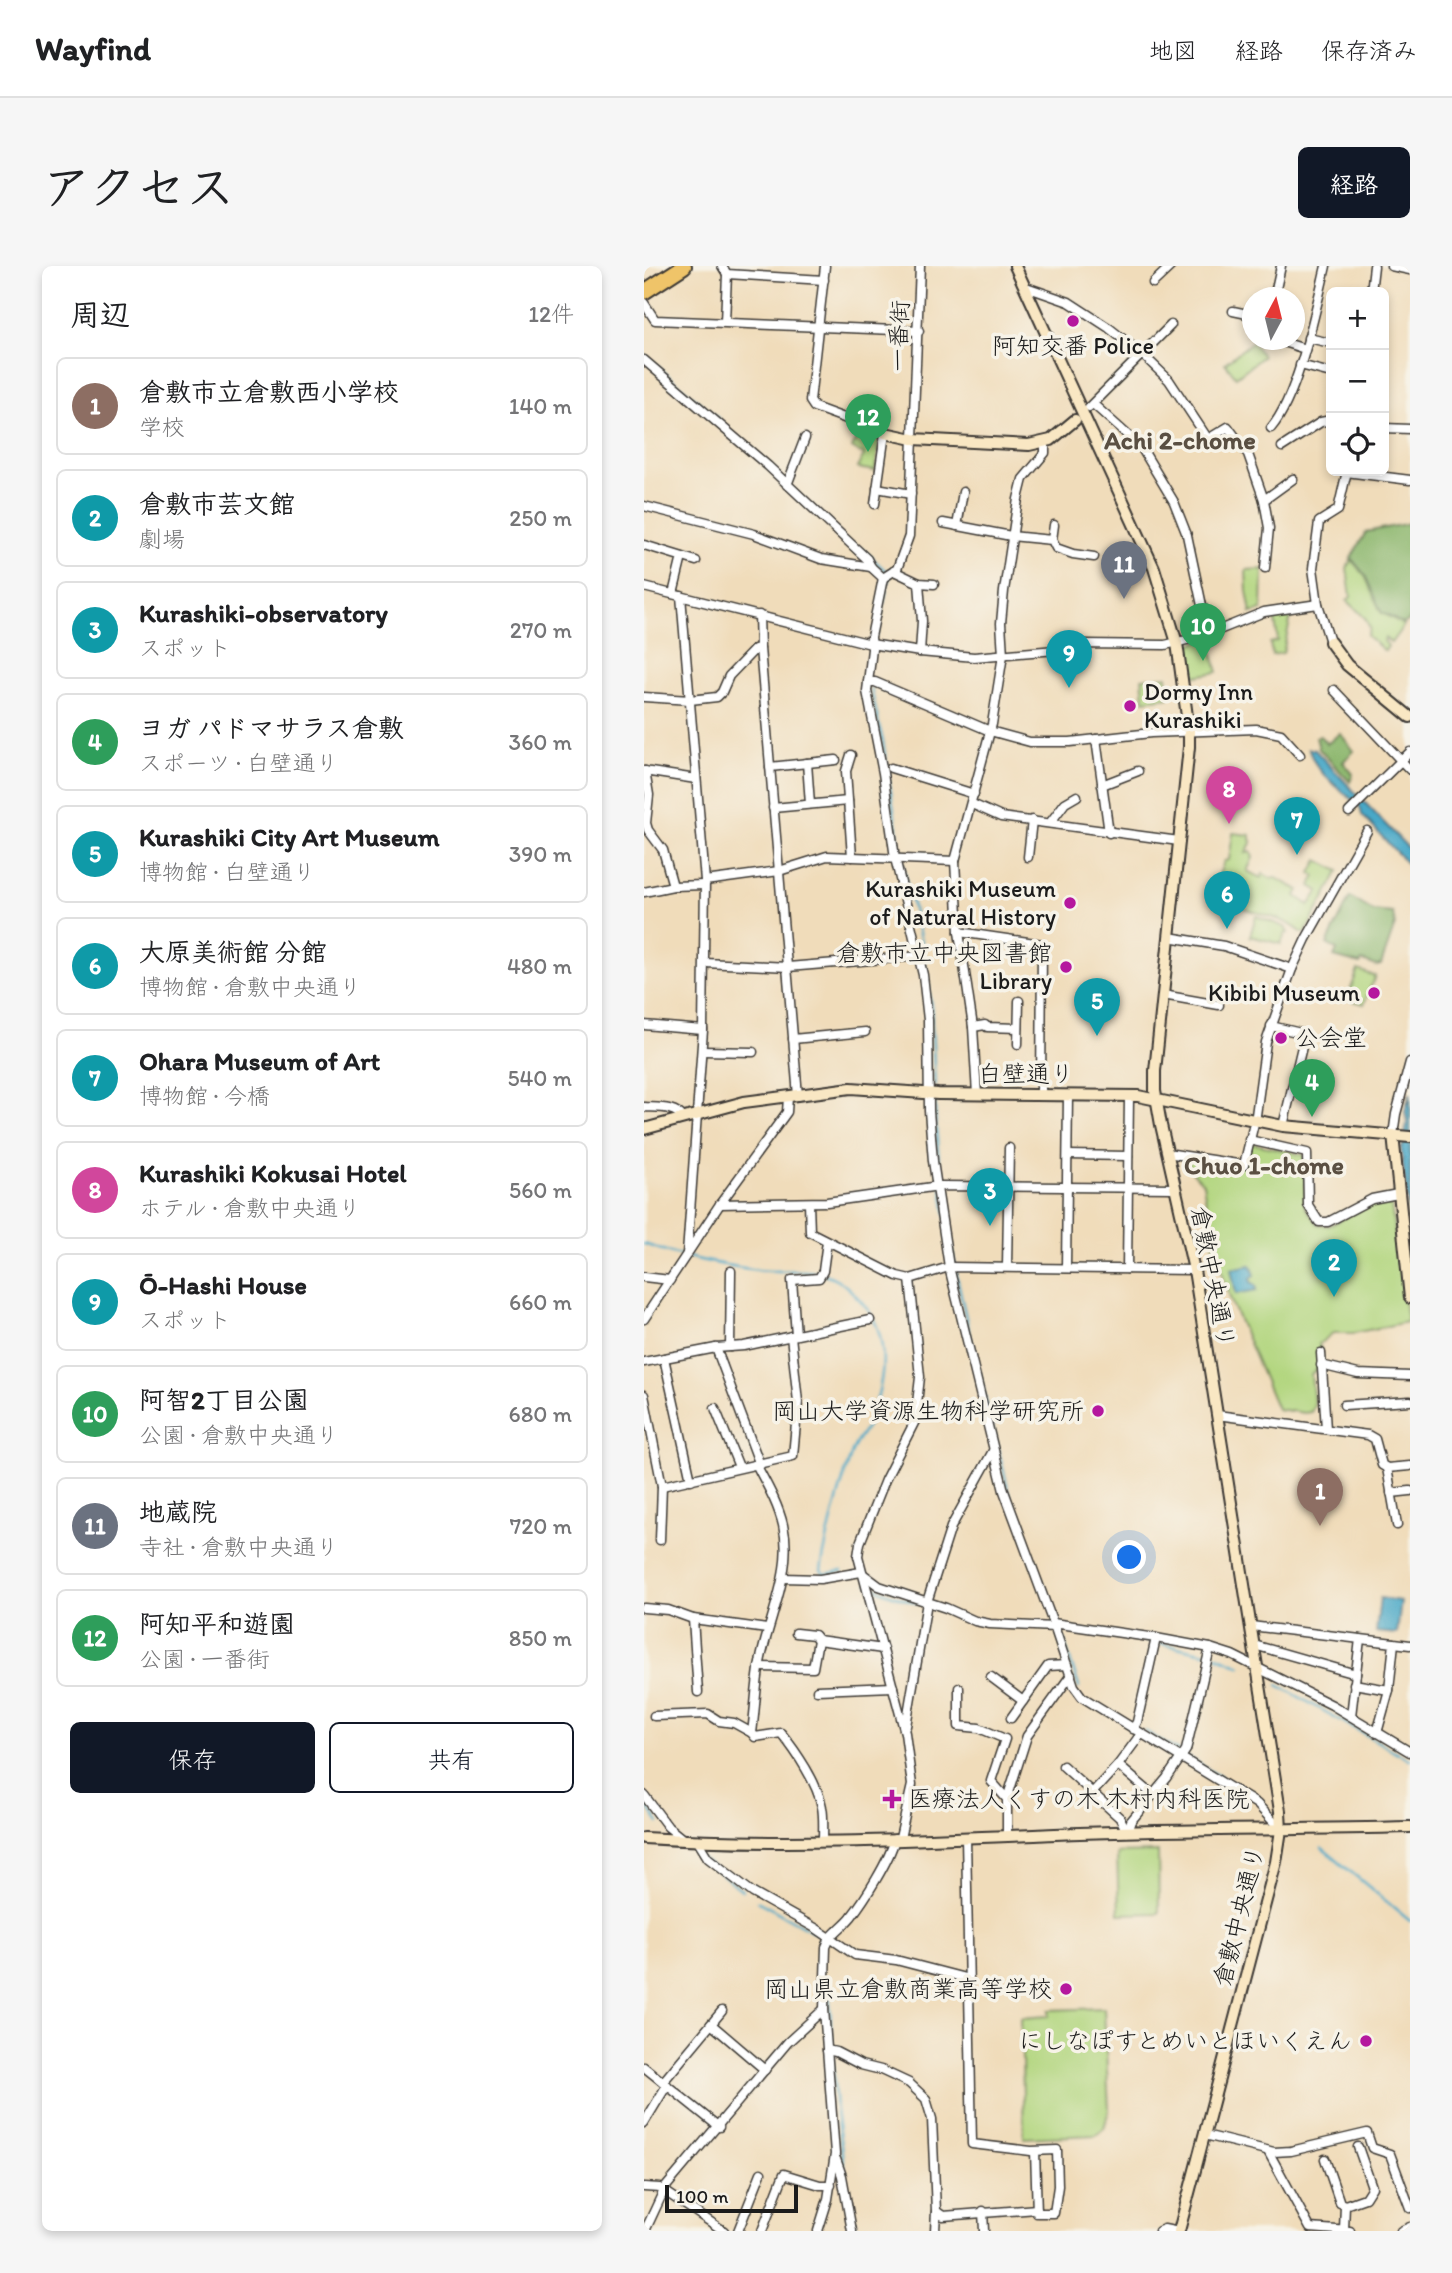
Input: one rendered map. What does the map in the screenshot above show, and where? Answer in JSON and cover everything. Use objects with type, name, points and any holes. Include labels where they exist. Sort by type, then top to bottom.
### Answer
[{"type":"highway","points":[[645,294],[684,266]]},
{"type":"street","points":[[722,266],[727,274],[725,323]]},
{"type":"street","points":[[825,266],[811,404],[884,433],[913,439],[1029,445],[1045,443],[1093,404],[1171,325]]},
{"type":"street","name":"一番街","points":[[920,266],[909,536],[897,569],[888,575],[871,644],[867,691],[919,956],[928,1020],[929,1111],[953,1267],[993,1451],[1004,1491],[1056,1626],[1076,1690],[1082,1697],[1227,1780],[1264,1810],[1280,1830]]},
{"type":"street","name":"倉敷中央通り","points":[[1016,266],[1079,416],[1149,556],[1177,643],[1189,731],[1155,1071],[1157,1100],[1174,1188],[1194,1269],[1280,1811],[1276,1862],[1180,2230]]},
{"type":"street","points":[[1153,283],[1171,266]]},
{"type":"street","points":[[1276,287],[1281,266]]},
{"type":"street","points":[[1305,349],[1326,266]]},
{"type":"street","points":[[1372,287],[1374,266]]},
{"type":"street","points":[[1391,266],[1410,270]]},
{"type":"street","points":[[727,274],[824,280]]},
{"type":"street","points":[[1026,288],[1069,302],[1142,354],[1169,380],[1208,439],[1228,427],[1248,454],[1264,500],[1269,528],[1265,568]]},
{"type":"street","points":[[645,294],[655,320],[919,331]]},
{"type":"street","points":[[1233,311],[1242,313]]},
{"type":"street","points":[[1308,338],[1326,342]]},
{"type":"street","points":[[1271,428],[1279,419],[1305,350]]},
{"type":"street","points":[[644,360],[704,408],[788,482],[867,559],[871,567]]},
{"type":"street","points":[[1300,365],[1326,372]]},
{"type":"street","points":[[1093,404],[1141,447],[1174,502],[1187,535],[1208,634]]},
{"type":"street","points":[[1282,447],[1326,421]]},
{"type":"street","points":[[1389,428],[1410,429]]},
{"type":"street","points":[[875,504],[884,433]]},
{"type":"street","points":[[788,482],[805,439]]},
{"type":"street","points":[[977,1095],[973,1027],[959,932],[956,861],[989,731],[1003,655],[1001,623],[1012,536],[1023,479],[1045,453],[1045,443]]},
{"type":"street","points":[[1346,476],[1338,510],[1319,522],[1313,568],[1318,604],[1330,642],[1347,665],[1410,717]]},
{"type":"street","points":[[1378,476],[1410,480]]},
{"type":"street","points":[[1264,500],[1293,479]]},
{"type":"street","points":[[877,488],[911,494]]},
{"type":"street","points":[[957,526],[963,492]]},
{"type":"street","points":[[644,506],[754,534],[821,559],[871,567],[888,575],[934,584]]},
{"type":"street","points":[[943,523],[1012,536],[1052,540]]},
{"type":"street","points":[[1054,525],[1052,540],[1056,548],[1094,557]]},
{"type":"street","points":[[644,545],[696,561]]},
{"type":"street","points":[[682,557],[677,595],[690,700],[705,883],[699,1114],[685,1257]]},
{"type":"street","points":[[919,583],[922,621],[920,652]]},
{"type":"street","points":[[644,587],[871,644],[974,657],[1056,650],[1085,644],[1177,643],[1264,612],[1318,604]]},
{"type":"street","points":[[644,1319],[720,1204],[787,1112],[793,1097],[793,1040],[760,648],[760,615]]},
{"type":"street","points":[[644,697],[690,700],[717,697],[729,676],[755,649],[760,648]]},
{"type":"street","points":[[868,682],[875,682],[989,731],[1030,742],[1070,742],[1189,731],[1270,730],[1281,734],[1300,755]]},
{"type":"street","points":[[1334,690],[1410,770]]},
{"type":"street","points":[[1096,739],[1109,833]]},
{"type":"street","points":[[1351,810],[1410,752]]},
{"type":"street","points":[[852,755],[846,771],[852,858]]},
{"type":"street","points":[[770,766],[836,760]]},
{"type":"street","points":[[807,763],[810,804]]},
{"type":"street","points":[[891,768],[974,794]]},
{"type":"street","points":[[673,886],[663,850],[646,831],[649,795],[645,771],[696,779]]},
{"type":"street","points":[[1102,785],[1138,771]]},
{"type":"street","points":[[1050,823],[1065,803],[1077,796]]},
{"type":"street","points":[[773,808],[848,801]]},
{"type":"street","points":[[972,804],[1001,817],[1179,841]]},
{"type":"street","points":[[1028,857],[1032,820]]},
{"type":"street","points":[[1167,1153],[1244,1165],[1271,1026],[1306,939],[1367,831]]},
{"type":"street","points":[[644,892],[779,871],[827,856],[956,861]]},
{"type":"street","points":[[959,932],[1042,944],[1041,1095]]},
{"type":"street","points":[[1169,937],[1224,947],[1292,969]]},
{"type":"street","points":[[705,963],[788,967],[919,956]]},
{"type":"street","points":[[1163,995],[1219,1005]]},
{"type":"street","points":[[1018,1044],[1019,1001]]},
{"type":"street","points":[[644,1025],[703,1030]]},
{"type":"street","points":[[973,1027],[985,1025],[1018,1028]]},
{"type":"street","points":[[1271,1026],[1305,1034],[1283,1126]]},
{"type":"street","points":[[793,1040],[865,1032]]},
{"type":"street","points":[[702,1051],[753,1052]]},
{"type":"street","points":[[1410,1062],[1396,1114],[1402,1136],[1398,1194],[1410,1298]]},
{"type":"street","name":"白壁通り","points":[[644,1129],[744,1102],[851,1088],[929,1094],[1129,1096],[1283,1126],[1402,1136]]},
{"type":"street","points":[[1066,1268],[1068,1095]]},
{"type":"street","points":[[1127,1269],[1129,1096]]},
{"type":"street","points":[[644,1107],[674,1110],[681,1113],[683,1118]]},
{"type":"street","points":[[1249,1140],[1307,1153],[1308,1205],[1319,1222],[1328,1222],[1372,1199],[1398,1194]]},
{"type":"street","points":[[1007,1267],[1009,1148]]},
{"type":"street","points":[[1068,1155],[1128,1156]]},
{"type":"street","points":[[720,1204],[809,1203],[940,1186],[1174,1188]]},
{"type":"street","points":[[809,1203],[810,1232],[897,1276],[910,1279],[953,1267],[1194,1269]]},
{"type":"street","points":[[662,1486],[793,1456],[798,1402],[792,1280],[821,1274],[827,1241]]},
{"type":"street","points":[[730,1347],[731,1271]]},
{"type":"street","points":[[644,1277],[670,1280]]},
{"type":"street","points":[[818,2231],[831,2185],[835,2154],[830,2051],[823,1989],[829,1939],[851,1917],[886,1860],[897,1839],[912,1784],[905,1733],[858,1556],[860,1543],[889,1470],[915,1421],[920,1377],[910,1279]]},
{"type":"street","points":[[644,1362],[870,1320]]},
{"type":"street","points":[[716,1348],[783,1525],[783,1578],[767,1629],[759,1667],[752,1733]]},
{"type":"street","points":[[1321,1353],[1325,1429]]},
{"type":"street","points":[[664,1359],[691,1480]]},
{"type":"street","points":[[1321,1365],[1358,1374],[1410,1376]]},
{"type":"street","points":[[644,1395],[648,1428],[662,1486],[660,1540]]},
{"type":"street","points":[[1344,1405],[1410,1401]]},
{"type":"street","points":[[715,1408],[739,1467]]},
{"type":"street","points":[[1217,1415],[1368,1434],[1375,1439],[1382,1465],[1387,1468],[1410,1466]]},
{"type":"street","points":[[905,1733],[927,1605],[951,1527],[993,1451]]},
{"type":"street","points":[[1387,1468],[1397,1525]]},
{"type":"street","points":[[1391,1493],[1410,1492]]},
{"type":"street","points":[[783,1578],[820,1579],[861,1572],[878,1586],[975,1621],[1056,1626],[1209,1652],[1257,1667],[1351,1716],[1410,1752]]},
{"type":"street","points":[[644,1608],[667,1610],[693,1619],[767,1629]]},
{"type":"street","points":[[693,1619],[698,1692]]},
{"type":"street","points":[[1251,1626],[1410,1645]]},
{"type":"street","points":[[796,1633],[814,1635],[818,1640],[883,1649]]},
{"type":"street","points":[[1351,1716],[1360,1639]]},
{"type":"street","points":[[759,1667],[813,1668],[818,1640]]},
{"type":"street","points":[[1093,1792],[1118,1765],[1136,1728],[1156,1641]]},
{"type":"street","points":[[1377,1733],[1389,1690],[1394,1643]]},
{"type":"street","points":[[1254,1645],[1356,1674]]},
{"type":"street","points":[[1127,1832],[1131,1821],[1183,1754],[1209,1652]]},
{"type":"street","points":[[1011,1718],[1048,1665],[1067,1665]]},
{"type":"street","points":[[1007,1836],[1007,1799],[1027,1736],[1071,1675]]},
{"type":"street","points":[[991,1677],[1023,1701]]},
{"type":"street","points":[[1354,1685],[1389,1690]]},
{"type":"street","points":[[817,1690],[893,1688]]},
{"type":"street","points":[[959,1688],[958,1726],[979,1728],[1005,1739],[990,1781],[1007,1799]]},
{"type":"street","points":[[654,1716],[708,1714],[719,1721],[734,1723],[755,1737],[781,1733],[791,1745],[822,1806],[823,1840]]},
{"type":"street","points":[[1118,1765],[1153,1795]]},
{"type":"street","points":[[1063,1766],[1119,1818],[1127,1832]]},
{"type":"street","points":[[644,1795],[668,1827],[684,1840]]},
{"type":"street","points":[[644,1838],[897,1839],[1410,1827]]},
{"type":"street","points":[[966,1837],[972,2144],[1035,2151],[1057,2150],[1058,2186],[1055,2213],[1037,2213],[1035,2151]]},
{"type":"street","points":[[697,1840],[708,1858],[750,1897],[817,1929],[855,1955],[897,1960],[970,1979]]},
{"type":"street","points":[[645,2231],[663,2192],[788,2042],[824,2009]]},
{"type":"street","points":[[644,2123],[665,2084],[722,2011]]},
{"type":"street","points":[[711,2024],[765,2070]]},
{"type":"street","points":[[830,2051],[909,2083],[926,2099],[932,2119],[935,2231]]},
{"type":"street","points":[[644,2067],[719,2127]]},
{"type":"street","points":[[1205,2135],[1268,2151],[1291,2151],[1367,2133],[1372,2148],[1390,2154],[1410,2208]]},
{"type":"street","points":[[1325,2159],[1340,2203],[1345,2205],[1366,2198],[1373,2187],[1358,2147]]},
{"type":"street","points":[[1268,2151],[1307,2229],[1350,2231]]},
{"type":"street","points":[[835,2154],[852,2231]]},
{"type":"street","points":[[738,2231],[761,2174]]},
{"type":"street","points":[[762,2231],[784,2174],[820,2185],[831,2185]]},
{"type":"street","points":[[644,2187],[660,2188],[724,2231]]},
{"type":"street","points":[[1344,2230],[1345,2205]]},
{"type":"street","points":[[936,2211],[943,2216],[1037,2209]]},
{"type":"street","points":[[983,2211],[984,2231]]},
{"type":"street","points":[[1402,2231],[1410,2227]]},
{"type":"street","points":[[1159,2231],[1180,2230]]},
{"type":"green space","points":[[1242,350],[1258,350],[1263,356],[1236,377],[1225,363]]},
{"type":"green space","points":[[861,429],[879,436],[875,471],[857,468],[864,455],[852,448]]},
{"type":"green space","points":[[1410,523],[1410,620],[1403,624],[1381,612],[1365,575],[1351,558],[1366,532]]},
{"type":"green space","points":[[1351,560],[1365,575],[1381,612],[1404,625],[1391,643],[1385,638],[1388,646],[1385,651],[1367,636],[1370,628],[1365,618],[1347,600],[1351,597],[1347,568]]},
{"type":"green space","points":[[1263,569],[1262,610],[1251,613],[1246,570]]},
{"type":"green space","points":[[1292,612],[1283,653],[1272,655],[1270,643],[1278,641],[1274,614]]},
{"type":"green space","points":[[1208,638],[1218,672],[1195,676],[1189,645]]},
{"type":"green space","points":[[1167,676],[1169,697],[1144,700],[1142,678]]},
{"type":"green space","points":[[1340,733],[1354,751],[1343,762],[1353,774],[1350,782],[1319,749],[1316,737],[1320,736],[1327,744]]},
{"type":"green space","points":[[1233,833],[1250,835],[1252,841],[1246,853],[1251,852],[1253,858],[1247,871],[1261,878],[1263,874],[1272,879],[1274,877],[1299,890],[1296,896],[1309,905],[1319,891],[1311,886],[1315,876],[1311,873],[1318,860],[1339,871],[1305,933],[1276,918],[1239,906],[1228,899],[1216,884],[1224,861],[1229,860]]},
{"type":"green space","points":[[1350,897],[1373,911],[1393,913],[1395,925],[1381,965],[1362,961],[1360,964],[1334,957],[1337,950],[1327,944]]},
{"type":"green space","points":[[1256,916],[1285,927],[1288,933],[1281,944],[1250,936]]},
{"type":"green space","points":[[1358,970],[1375,976],[1364,1004],[1347,999]]},
{"type":"green space","points":[[1251,1143],[1304,1155],[1305,1207],[1318,1224],[1329,1226],[1380,1199],[1390,1197],[1407,1322],[1354,1333],[1333,1333],[1319,1344],[1321,1362],[1311,1374],[1314,1405],[1311,1412],[1277,1409],[1231,1301],[1212,1239],[1203,1183],[1193,1173],[1186,1158],[1240,1167]]},
{"type":"green space","points":[[1158,1852],[1159,1913],[1119,1914],[1117,1853]]},
{"type":"green space","points":[[1104,2008],[1109,2111],[1104,2128],[1096,2135],[1024,2138],[1021,2018],[1049,2016],[1049,2010]]},
{"type":"water","points":[[1309,749],[1314,749],[1410,850],[1410,867],[1362,815],[1360,807],[1323,774]]},
{"type":"water","points":[[1410,1093],[1410,1229],[1401,1147]]},
{"type":"water","points":[[1251,1265],[1255,1275],[1251,1282],[1256,1285],[1257,1290],[1236,1294],[1231,1269]]},
{"type":"water","points":[[1380,1598],[1401,1601],[1397,1634],[1376,1632]]},
{"type":"waterway","points":[[644,355],[719,419]]},
{"type":"waterway","points":[[861,548],[887,572]]},
{"type":"waterway","points":[[877,635],[889,577]]},
{"type":"waterway","points":[[871,689],[883,742],[902,862],[926,971]]},
{"type":"waterway","points":[[928,985],[935,1086]]},
{"type":"waterway","points":[[935,1101],[938,1151],[952,1251],[973,1350],[1010,1496]]},
{"type":"waterway","points":[[644,1244],[729,1266],[766,1271],[821,1273],[847,1287],[871,1314],[882,1344],[879,1392],[868,1424],[853,1448],[830,1525],[821,1570],[824,1574],[842,1571]]},
{"type":"waterway","points":[[1035,1564],[1057,1620]]},
{"type":"waterway","points":[[868,1584],[917,1603]]},
{"type":"waterway","points":[[1059,1627],[1079,1687]]},
{"type":"waterway","points":[[1060,1630],[1148,1641],[1205,1653]]},
{"type":"waterway","points":[[1212,1654],[1241,1666]]},
{"type":"waterway","points":[[1278,1685],[1410,1760]]},
{"type":"waterway","points":[[1145,1731],[1240,1789]]},
{"type":"waterway","points":[[646,1804],[659,1823]]},
{"type":"waterway","points":[[1322,1848],[1410,1921]]},
{"type":"waterway","points":[[700,1857],[742,1890]]},
{"type":"waterway","points":[[757,1901],[816,1933]]},
{"type":"waterway","points":[[829,1984],[832,2048]]},
{"type":"waterway","points":[[832,2054],[836,2111],[845,2173]]},
{"type":"waterway","points":[[848,2190],[856,2231]]},
{"type":"place","name":"阿知交番 Police","points":[[1073,321]]},
{"type":"place","name":"阿知平和遊園","points":[[868,452]]},
{"type":"place","name":"地蔵院","points":[[1124,599]]},
{"type":"place","name":"阿智2丁目公園","points":[[1203,661]]},
{"type":"place","name":"Ō-Hashi House","points":[[1069,688]]},
{"type":"place","name":"Dormy Inn Kurashiki","points":[[1130,706]]},
{"type":"place","name":"Kurashiki Kokusai Hotel","points":[[1229,824]]},
{"type":"place","name":"Ohara Museum of Art","points":[[1297,855]]},
{"type":"place","name":"Kurashiki Museum of Natural History","points":[[1070,903]]},
{"type":"place","name":"大原美術館 分館","points":[[1227,929]]},
{"type":"place","name":"倉敷市立中央図書館 Library","points":[[1066,967]]},
{"type":"place","name":"Kibibi Museum","points":[[1374,993]]},
{"type":"place","name":"Kurashiki City Art Museum","points":[[1097,1036]]},
{"type":"place","name":"公会堂","points":[[1281,1038]]},
{"type":"place","name":"ヨガ パドマサラス倉敷","points":[[1312,1117]]},
{"type":"place","name":"Kurashiki-observatory","points":[[990,1226]]},
{"type":"place","name":"倉敷市芸文館","points":[[1334,1297]]},
{"type":"place","name":"岡山大学資源生物科学研究所","points":[[1098,1411]]},
{"type":"place","name":"倉敷市立倉敷西小学校","points":[[1320,1526]]},
{"type":"place","name":"医療法人くすの木 木村内科医院","points":[[892,1799]]},
{"type":"place","name":"岡山県立倉敷商業高等学校","points":[[1066,1989]]},
{"type":"place","name":"にしなぽすとめいとほいくえん","points":[[1366,2041]]},
{"type":"district","name":"Achi 2-chome","points":[[1180,440]]},
{"type":"district","name":"Chuo 1-chome","points":[[1264,1165]]}]
